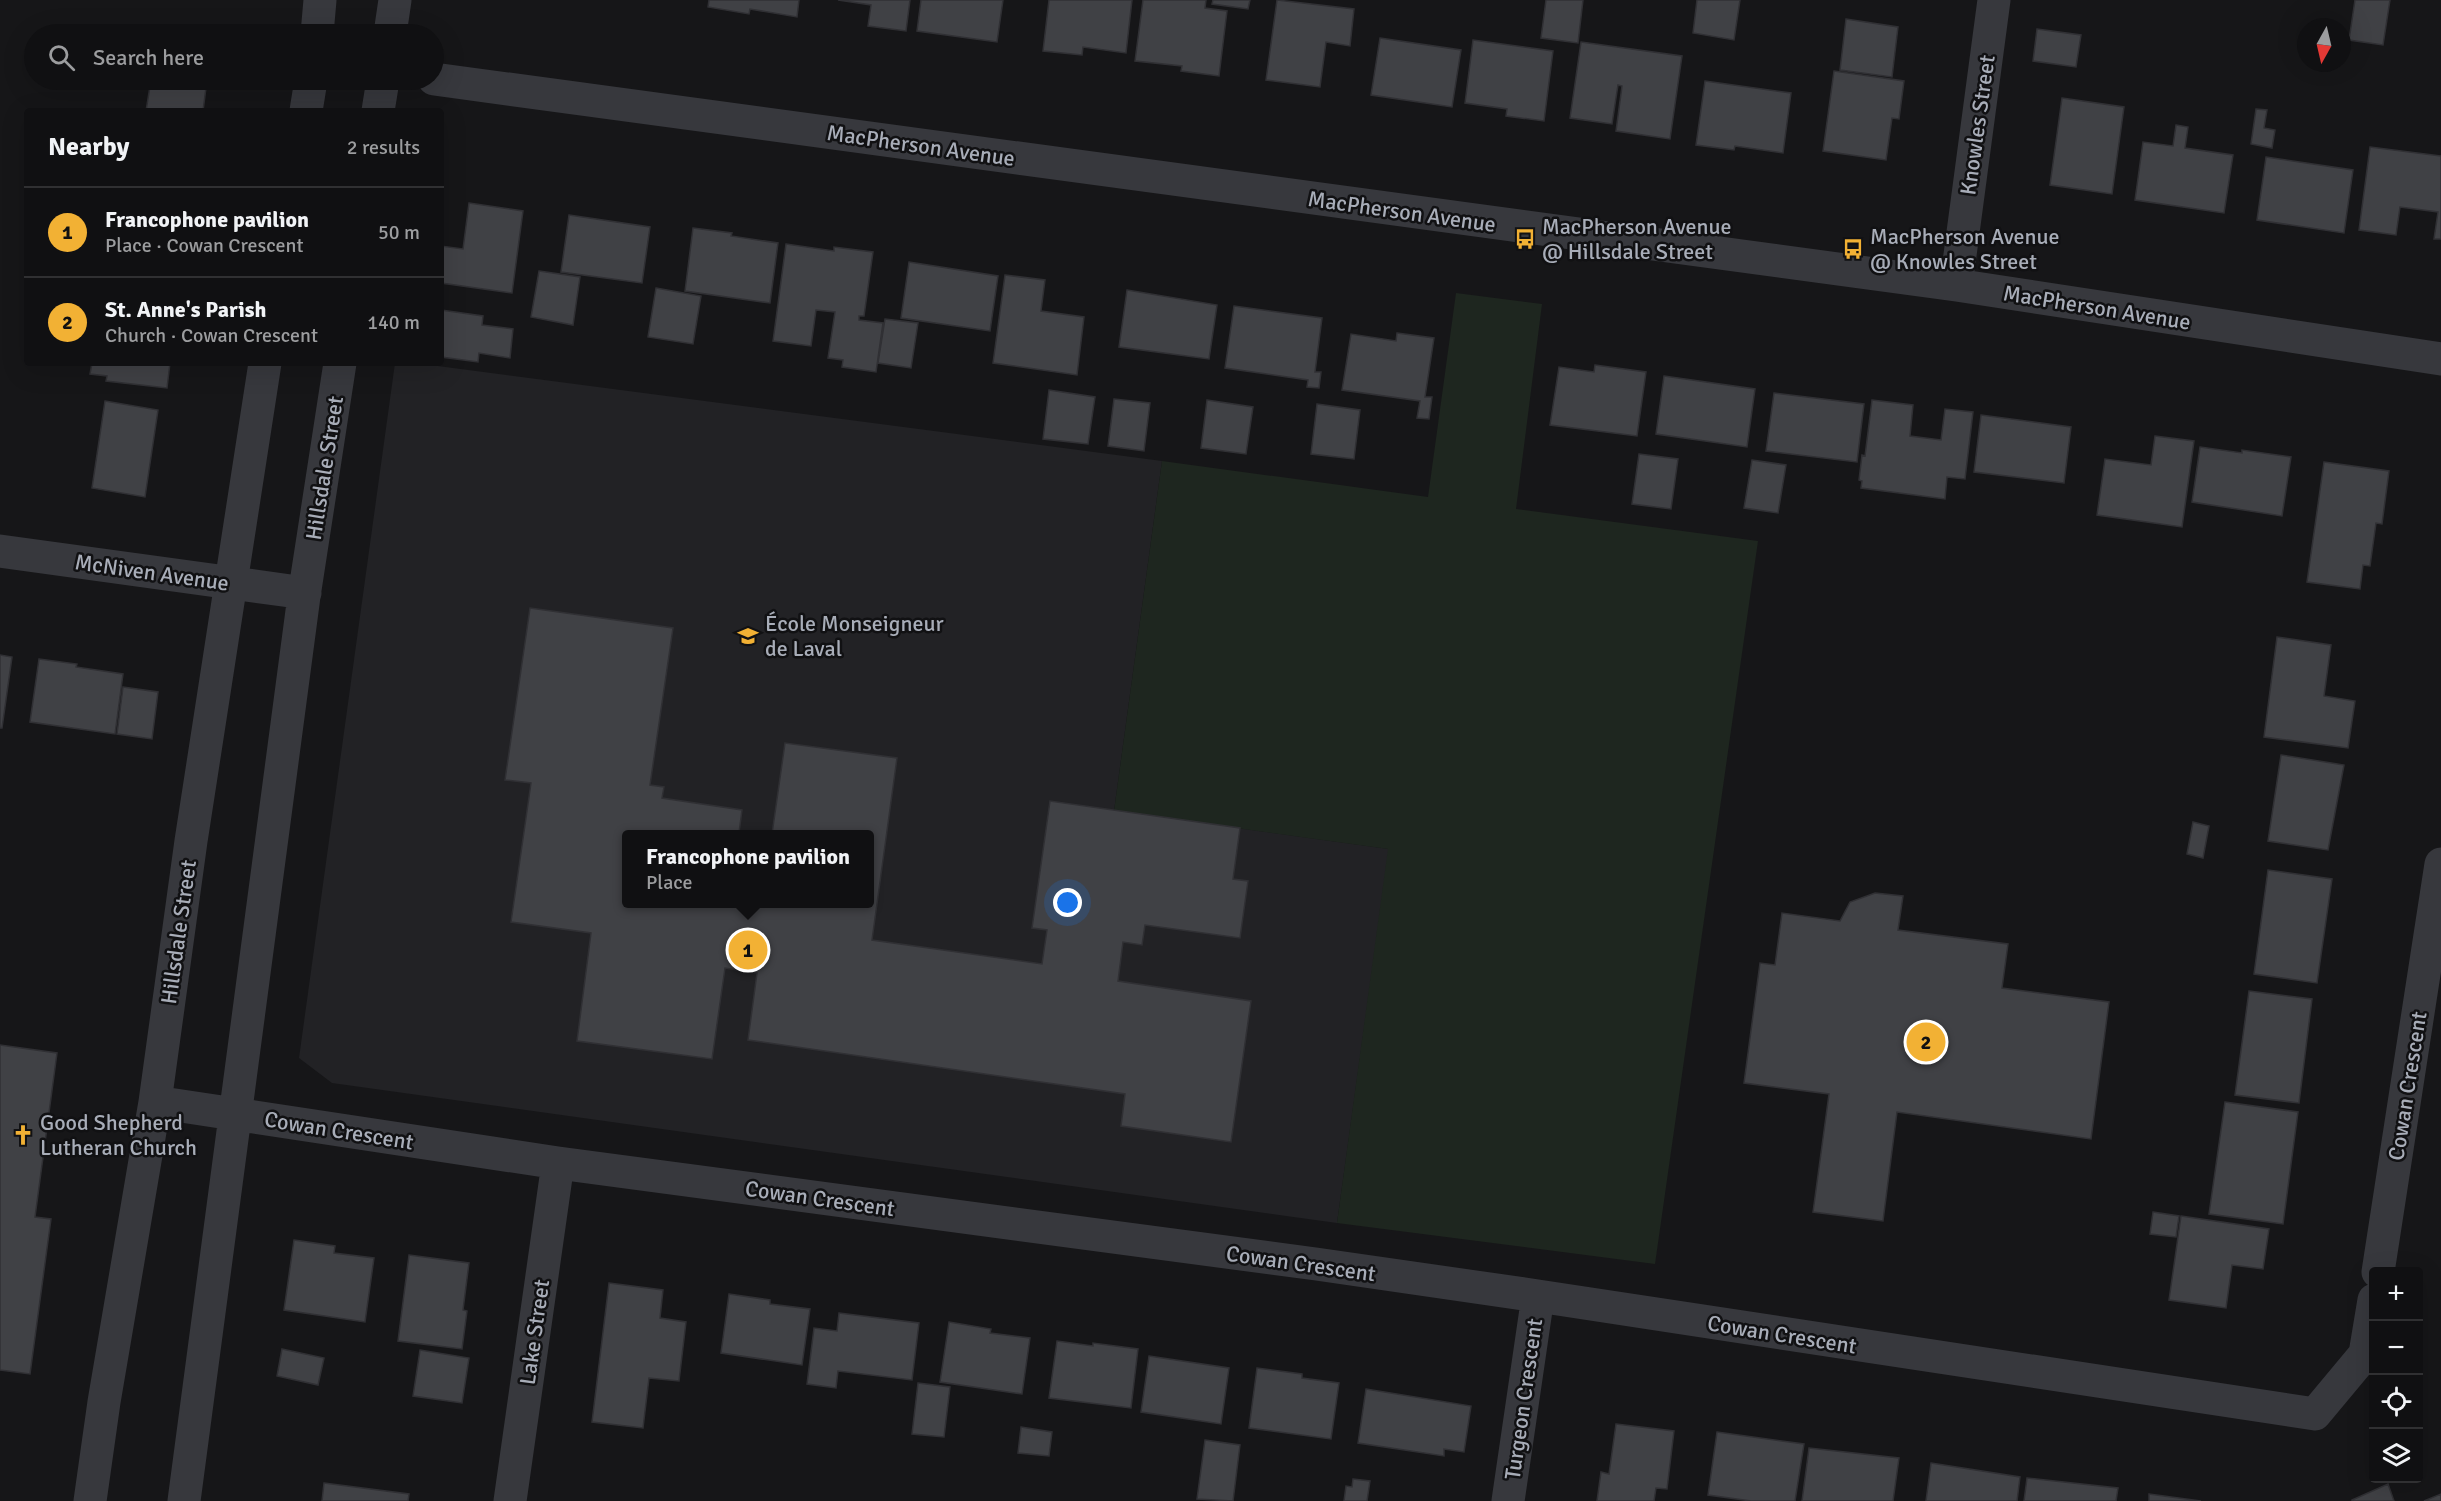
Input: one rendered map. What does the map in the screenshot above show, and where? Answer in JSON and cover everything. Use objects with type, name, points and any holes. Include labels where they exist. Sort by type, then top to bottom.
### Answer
[{"type":"street","points":[[318,24],[320,0]]},
{"type":"street","points":[[391,24],[394,0]]},
{"type":"street","name":"Knowles Street","points":[[1956,285],[1994,0]]},
{"type":"street","name":"MacPherson Avenue","points":[[444,80],[1956,285],[2441,359]]},
{"type":"street","points":[[306,108],[309,90]]},
{"type":"street","points":[[378,108],[381,90]]},
{"type":"street","name":"Hillsdale Street","points":[[90,1501],[104,1402],[155,1102],[190,841],[265,366]]},
{"type":"street","name":"Hillsdale Street","points":[[184,1501],[305,593],[340,366]]},
{"type":"street","name":"McNiven Avenue","points":[[0,552],[305,593]]},
{"type":"street","name":"Cowan Crescent","points":[[2379,1267],[2437,925],[2441,864]]},
{"type":"street","name":"Cowan Crescent","points":[[155,1102],[558,1163],[1538,1296],[2315,1414],[2365,1354],[2370,1321]]},
{"type":"street","name":"Lake Street","points":[[510,1501],[558,1163]]},
{"type":"street","name":"Turgeon Crescent","points":[[1508,1501],[1538,1296]]},
{"type":"shaded area","points":[[1456,293],[1542,304],[1516,509],[1758,541],[1655,1264],[1337,1223],[1388,849],[1114,811],[1162,461],[1428,497]]},
{"type":"shaded area","name":"École Monseigneur de Laval","points":[[395,366],[438,366],[1162,461],[1114,811],[1389,849],[1337,1223],[332,1083],[299,1058]]},
{"type":"building","points":[[709,0],[799,0],[797,17],[750,9],[749,14],[708,7]]},
{"type":"building","points":[[838,0],[910,0],[906,31],[868,26],[871,5]]},
{"type":"building","points":[[921,0],[1003,0],[997,42],[917,31]]},
{"type":"building","points":[[1049,0],[1132,0],[1126,53],[1083,47],[1082,55],[1043,51]]},
{"type":"building","points":[[1143,0],[1206,0],[1205,8],[1227,11],[1219,76],[1181,71],[1182,66],[1135,61]]},
{"type":"building","points":[[1213,0],[1250,0],[1248,9],[1212,4]]},
{"type":"building","points":[[1277,0],[1354,9],[1350,46],[1326,42],[1320,87],[1266,80]]},
{"type":"building","points":[[1546,0],[1583,0],[1578,43],[1541,38]]},
{"type":"building","points":[[1697,0],[1740,0],[1734,40],[1693,33]]},
{"type":"building","points":[[2355,0],[2390,0],[2383,45],[2351,40]]},
{"type":"building","points":[[1846,19],[1898,27],[1892,77],[1840,70]]},
{"type":"building","points":[[2037,29],[2081,35],[2076,67],[2033,61]]},
{"type":"building","points":[[1380,38],[1461,50],[1452,107],[1371,95]]},
{"type":"building","points":[[1473,40],[1553,51],[1544,121],[1506,116],[1507,109],[1465,103]]},
{"type":"building","points":[[1581,42],[1682,56],[1670,139],[1616,131],[1622,86],[1618,85],[1612,124],[1570,118]]},
{"type":"building","points":[[1834,71],[1904,81],[1899,119],[1892,118],[1886,160],[1823,151]]},
{"type":"building","points":[[1705,81],[1791,93],[1783,153],[1735,146],[1734,150],[1696,145]]},
{"type":"building","points":[[149,90],[206,90],[203,108],[146,108]]},
{"type":"building","points":[[2062,98],[2124,107],[2112,194],[2050,185]]},
{"type":"building","points":[[2256,109],[2267,110],[2264,128],[2275,130],[2272,148],[2251,144]]},
{"type":"building","points":[[2176,125],[2188,127],[2185,148],[2233,155],[2224,213],[2135,200],[2143,142],[2173,146]]},
{"type":"building","points":[[2370,147],[2441,156],[2441,239],[2434,239],[2438,212],[2400,207],[2396,235],[2359,230]]},
{"type":"building","points":[[2266,157],[2353,170],[2344,233],[2257,220]]},
{"type":"building","points":[[469,203],[523,211],[512,293],[444,283],[444,246],[463,249]]},
{"type":"building","points":[[569,215],[650,227],[642,283],[561,272]]},
{"type":"building","points":[[693,228],[732,233],[731,236],[778,243],[770,303],[685,291]]},
{"type":"building","points":[[786,244],[834,251],[834,247],[873,252],[864,316],[859,316],[859,320],[883,323],[876,372],[842,367],[843,360],[828,358],[835,312],[816,310],[811,346],[773,341]]},
{"type":"building","points":[[909,262],[998,276],[990,331],[901,318]]},
{"type":"building","points":[[539,271],[580,277],[573,325],[531,317]]},
{"type":"building","points":[[1005,275],[1045,280],[1041,311],[1084,317],[1077,375],[993,363]]},
{"type":"building","points":[[656,288],[701,296],[693,344],[648,337]]},
{"type":"building","points":[[1127,290],[1217,305],[1209,359],[1119,347]]},
{"type":"building","points":[[1234,306],[1322,318],[1315,372],[1321,372],[1319,388],[1307,387],[1308,380],[1225,368]]},
{"type":"building","points":[[444,310],[483,316],[482,325],[513,329],[510,358],[479,353],[478,362],[444,357]]},
{"type":"building","points":[[885,319],[918,323],[911,368],[878,363]]},
{"type":"building","points":[[1397,333],[1434,338],[1425,397],[1432,397],[1429,419],[1417,418],[1420,401],[1342,390],[1351,334],[1396,341]]},
{"type":"building","points":[[1595,365],[1646,372],[1637,436],[1550,425],[1559,367],[1594,372]]},
{"type":"building","points":[[91,366],[170,366],[167,388],[106,381],[107,376],[90,374]]},
{"type":"building","points":[[1664,376],[1755,389],[1747,447],[1656,434]]},
{"type":"building","points":[[1049,390],[1095,397],[1088,444],[1043,439]]},
{"type":"building","points":[[1774,393],[1864,404],[1857,462],[1766,451]]},
{"type":"building","points":[[1114,399],[1150,403],[1144,451],[1108,446]]},
{"type":"building","points":[[1207,400],[1253,407],[1246,454],[1201,448]]},
{"type":"building","points":[[1872,400],[1913,405],[1910,436],[1941,440],[1945,409],[1973,412],[1965,479],[1947,477],[1945,499],[1861,488],[1862,481],[1859,480],[1862,455],[1865,456]]},
{"type":"building","points":[[105,401],[158,410],[145,497],[92,488]]},
{"type":"building","points":[[1317,404],[1360,410],[1354,459],[1311,454]]},
{"type":"building","points":[[1981,415],[2071,427],[2064,483],[1974,472]]},
{"type":"building","points":[[2155,436],[2194,441],[2182,527],[2097,515],[2105,459],[2151,465]]},
{"type":"building","points":[[2200,447],[2291,457],[2282,516],[2192,502]]},
{"type":"building","points":[[1639,454],[1678,459],[1671,509],[1632,504]]},
{"type":"building","points":[[1752,460],[1786,465],[1778,513],[1744,508]]},
{"type":"building","points":[[2324,462],[2389,471],[2382,524],[2376,523],[2370,566],[2363,565],[2360,589],[2307,582]]},
{"type":"building","points":[[530,608],[673,628],[650,785],[664,787],[662,798],[742,810],[739,830],[622,830],[622,908],[874,908],[874,830],[773,830],[785,743],[897,758],[872,940],[1042,964],[1047,930],[1032,928],[1050,801],[1240,828],[1233,879],[1248,881],[1240,938],[1145,925],[1142,945],[1123,942],[1118,981],[1251,1001],[1231,1142],[1121,1126],[1125,1094],[748,1040],[757,973],[725,968],[712,1059],[577,1041],[591,933],[511,922],[531,783],[505,780]]},
{"type":"building","points":[[2277,637],[2331,645],[2324,696],[2355,701],[2348,748],[2264,737]]},
{"type":"building","points":[[0,655],[12,657],[2,728],[0,728]]},
{"type":"building","points":[[39,659],[123,674],[115,734],[30,722]]},
{"type":"building","points":[[123,687],[158,692],[152,739],[117,734]]},
{"type":"building","points":[[2281,755],[2344,765],[2328,850],[2268,841]]},
{"type":"building","points":[[2193,822],[2209,826],[2203,858],[2187,854]]},
{"type":"building","points":[[2268,870],[2332,879],[2317,983],[2254,974]]},
{"type":"building","points":[[1875,893],[1903,896],[1898,930],[2008,944],[2002,988],[2109,1002],[2091,1139],[1897,1112],[1883,1221],[1813,1212],[1829,1094],[1744,1083],[1760,963],[1775,965],[1782,913],[1840,921],[1850,902]]},
{"type":"building","points":[[2249,991],[2312,999],[2299,1103],[2235,1095]]},
{"type":"building","name":"Good Shepherd Lutheran Church","points":[[0,1045],[57,1053],[35,1217],[51,1219],[30,1374],[0,1370]]},
{"type":"building","points":[[2225,1102],[2298,1112],[2283,1224],[2209,1214]]},
{"type":"building","points":[[2153,1212],[2179,1216],[2176,1237],[2150,1234]]},
{"type":"building","points":[[2181,1216],[2269,1229],[2263,1269],[2232,1265],[2226,1308],[2169,1300]]},
{"type":"building","points":[[294,1240],[335,1246],[334,1253],[374,1258],[365,1322],[284,1310]]},
{"type":"building","points":[[409,1255],[469,1263],[463,1310],[467,1311],[462,1349],[398,1341]]},
{"type":"building","points":[[609,1283],[663,1290],[660,1318],[686,1322],[679,1381],[649,1378],[643,1428],[592,1422]]},
{"type":"building","points":[[729,1294],[770,1300],[770,1304],[810,1309],[802,1365],[721,1353]]},
{"type":"building","points":[[839,1313],[919,1323],[912,1380],[838,1371],[836,1388],[807,1384],[814,1328],[837,1331]]},
{"type":"building","points":[[949,1322],[991,1329],[990,1333],[1030,1338],[1022,1394],[940,1382]]},
{"type":"building","points":[[1057,1341],[1138,1349],[1131,1408],[1049,1398]]},
{"type":"building","points":[[282,1349],[324,1358],[318,1385],[277,1376]]},
{"type":"building","points":[[420,1350],[469,1358],[462,1403],[413,1396]]},
{"type":"building","points":[[1149,1356],[1229,1368],[1221,1424],[1141,1412]]},
{"type":"building","points":[[1257,1368],[1302,1374],[1302,1378],[1339,1383],[1331,1439],[1249,1428]]},
{"type":"building","points":[[918,1383],[950,1387],[944,1437],[912,1434]]},
{"type":"building","points":[[1366,1389],[1471,1406],[1464,1452],[1444,1449],[1444,1456],[1358,1443]]},
{"type":"building","points":[[1616,1424],[1674,1431],[1667,1489],[1656,1488],[1654,1501],[1597,1501],[1601,1472],[1609,1474]]},
{"type":"building","points":[[1021,1427],[1052,1432],[1049,1456],[1018,1453]]},
{"type":"building","points":[[1717,1432],[1804,1444],[1795,1501],[1751,1501],[1708,1495]]},
{"type":"building","points":[[1205,1440],[1240,1445],[1233,1501],[1197,1499]]},
{"type":"building","points":[[1809,1448],[1899,1458],[1893,1501],[1802,1501]]},
{"type":"building","points":[[1931,1463],[2020,1477],[2017,1501],[1926,1501]]},
{"type":"building","points":[[2027,1478],[2118,1488],[2116,1501],[2024,1501]]},
{"type":"building","points":[[1353,1479],[1370,1481],[1367,1501],[1344,1501],[1346,1486],[1352,1487]]},
{"type":"building","points":[[324,1483],[409,1494],[408,1501],[322,1501]]},
{"type":"building","points":[[2388,1484],[2394,1501],[2352,1501],[2352,1500]]},
{"type":"building","points":[[2149,1494],[2201,1501],[2149,1501]]},
{"type":"building","points":[[2441,1494],[2441,1501],[2424,1501]]},
{"type":"place","name":"MacPherson Avenue @ Hillsdale Street","points":[[1525,239]]},
{"type":"place","name":"MacPherson Avenue @ Knowles Street","points":[[1853,249]]},
{"type":"place","name":"École Monseigneur de Laval","points":[[748,636]]},
{"type":"place","name":"Francophone pavilion","points":[[748,950]]},
{"type":"place","name":"St. Anne's Parish","points":[[1926,1042]]},
{"type":"place","name":"Good Shepherd Lutheran Church","points":[[23,1135]]}]
